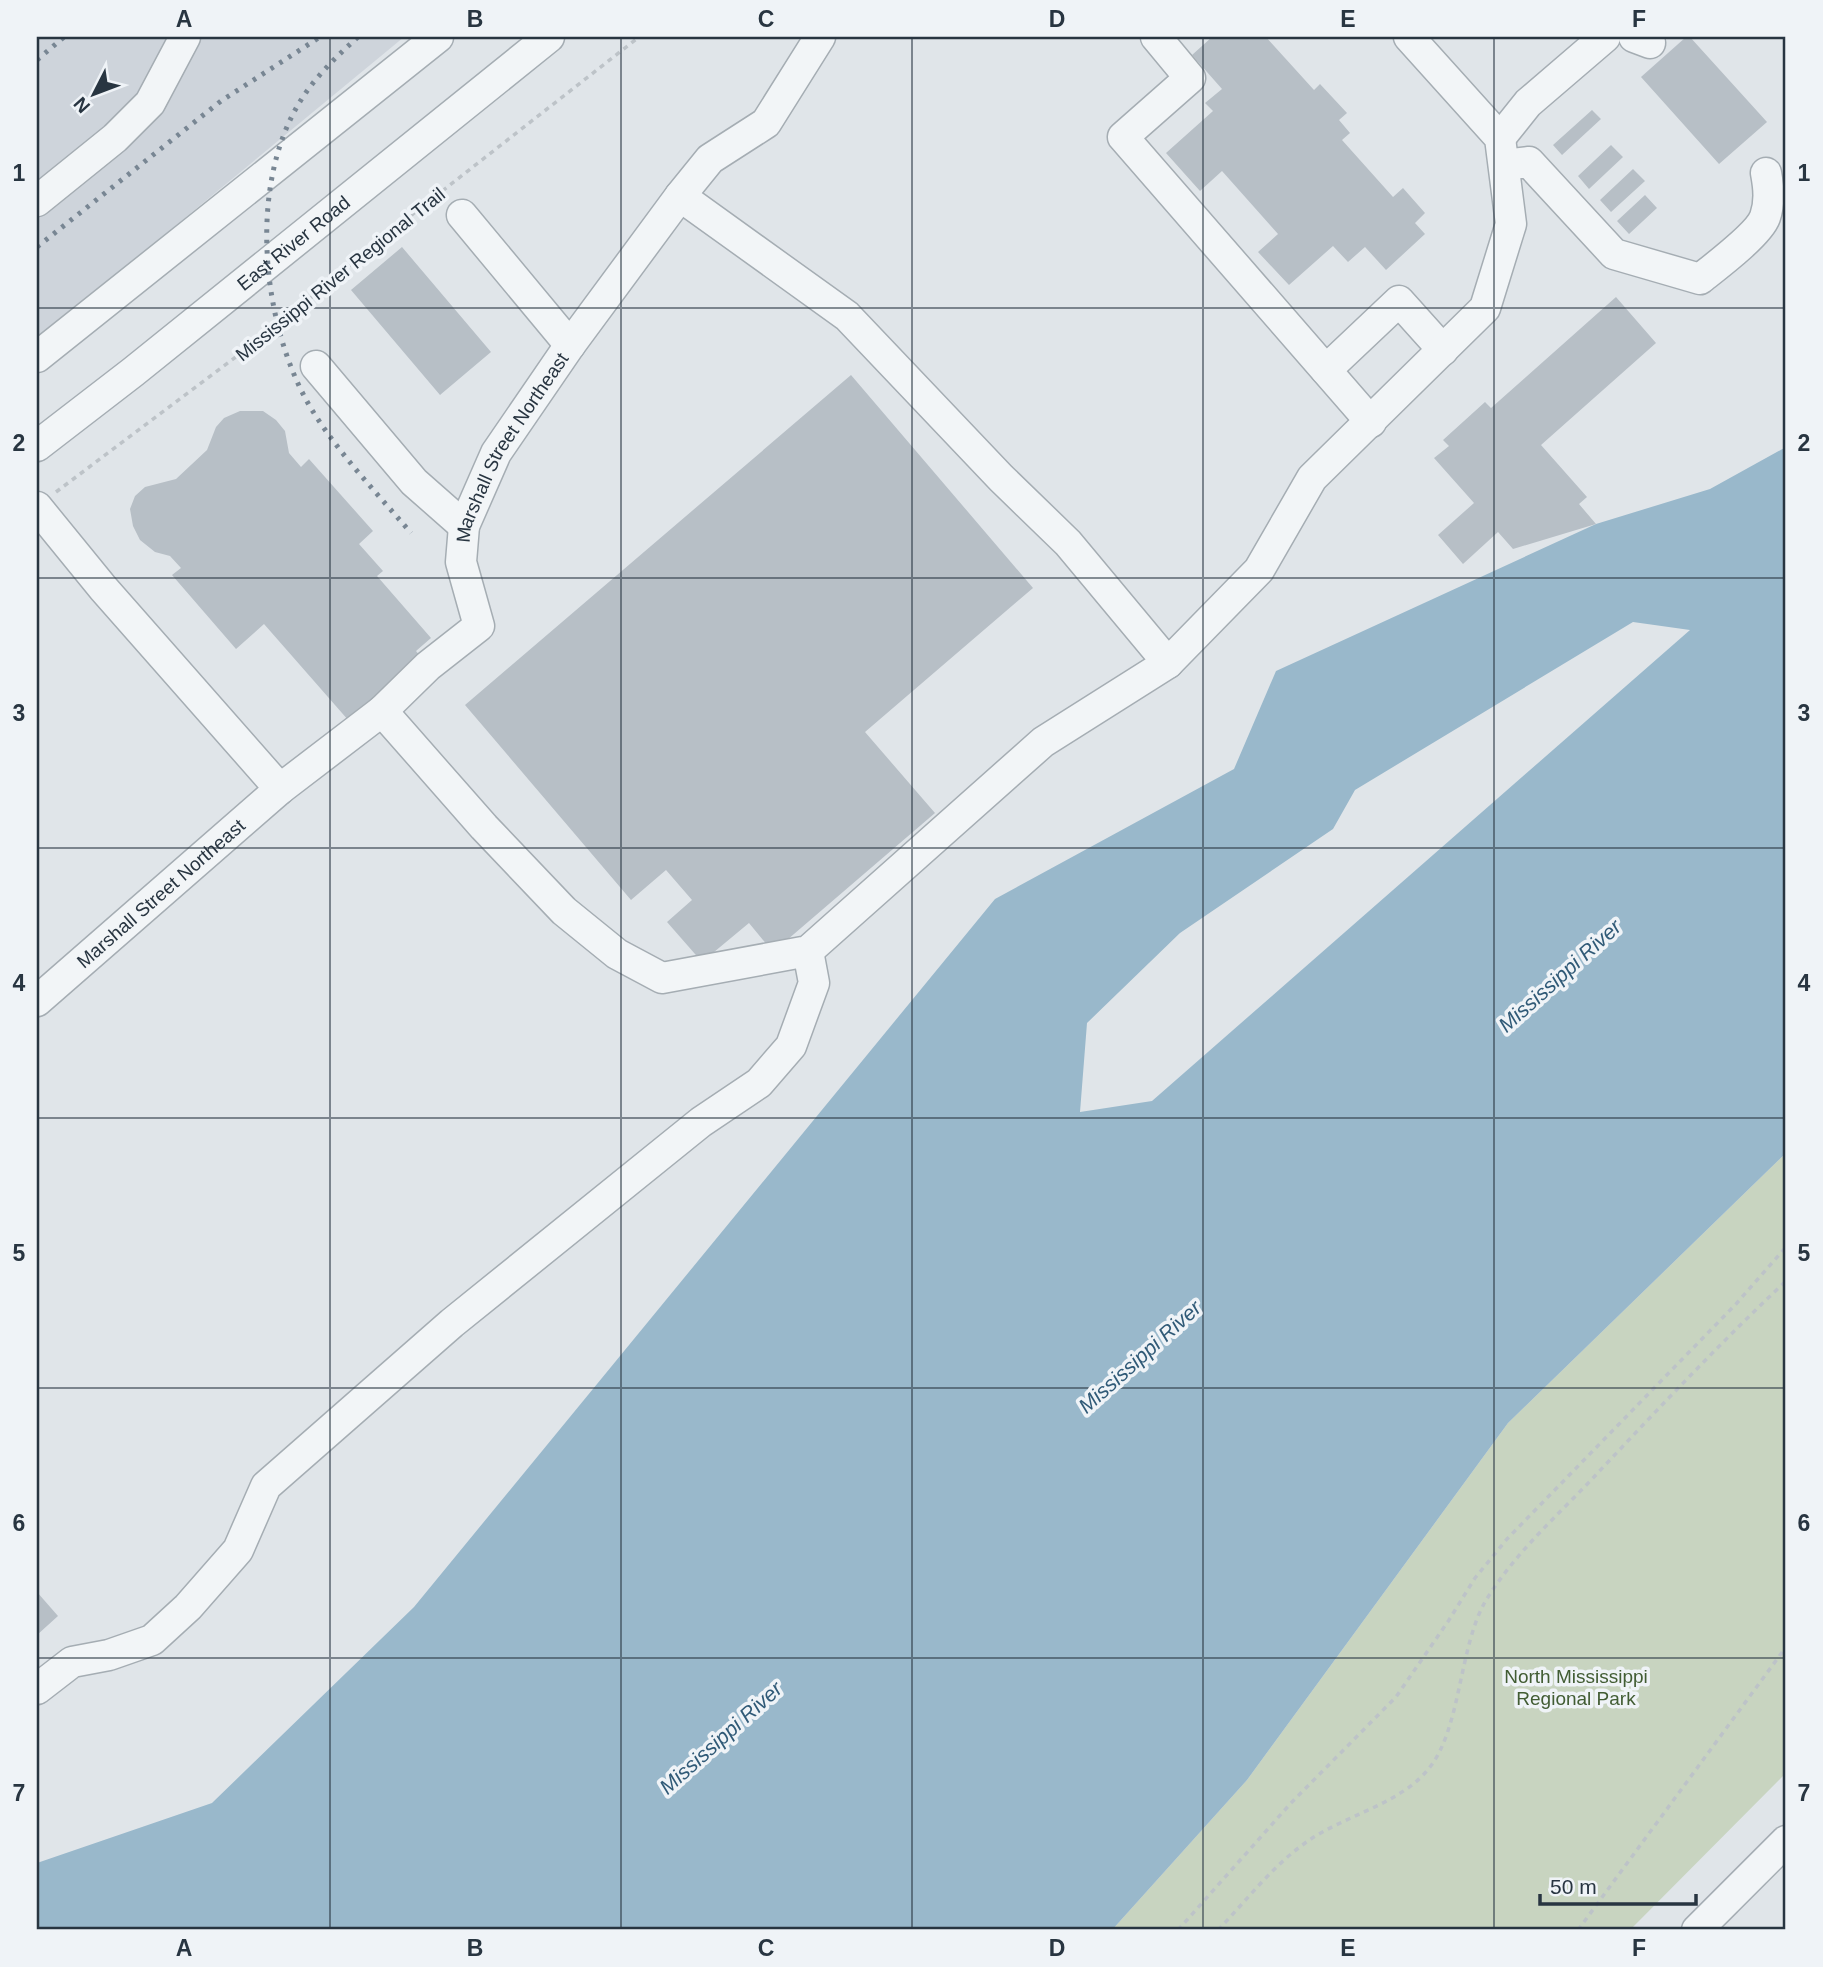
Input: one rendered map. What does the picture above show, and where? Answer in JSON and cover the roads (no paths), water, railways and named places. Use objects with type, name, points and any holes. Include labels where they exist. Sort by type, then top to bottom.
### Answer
[{"type":"street","points":[[37,201],[116,138],[149,103],[185,37]]},
{"type":"street","points":[[37,357],[438,37]]},
{"type":"street","name":"East River Road","points":[[37,446],[549,37]]},
{"type":"street","points":[[1156,37],[1190,78],[1123,137],[1371,422]]},
{"type":"street","points":[[1409,37],[1502,152],[1529,162],[1614,254],[1700,279],[1725,261],[1764,221],[1770,198],[1766,173]]},
{"type":"street","points":[[382,711],[502,846],[564,911],[617,954],[662,978],[808,951],[1043,742],[1168,663],[1259,570],[1312,478],[1485,308],[1511,224],[1502,152],[1528,103],[1605,37]]},
{"type":"street","name":"Marshall Street Northeast","points":[[37,1001],[280,789],[382,711],[428,666],[479,626],[461,562],[464,526],[496,453],[570,345],[680,196],[710,159],[766,123],[825,40]]},
{"type":"street","points":[[680,196],[848,316],[1001,478],[1068,543],[1168,663]]},
{"type":"street","points":[[463,215],[570,345]]},
{"type":"street","points":[[1326,370],[1399,301],[1443,350]]},
{"type":"street","points":[[316,366],[414,482],[464,526]]},
{"type":"street","points":[[42,502],[103,588],[280,789]]},
{"type":"street","points":[[37,1689],[72,1662],[109,1655],[152,1640],[188,1607],[238,1550],[266,1486],[452,1323],[701,1122],[759,1083],[790,1046],[814,983],[808,951]]},
{"type":"street","points":[[1697,1930],[1786,1841]]},
{"type":"water","name":"Mississippi River","points":[[1786,447],[1786,1153],[1508,1423],[1247,1780],[1112,1930],[37,1930],[37,1863],[212,1803],[414,1607],[995,899],[1234,769],[1276,671],[1596,524],[1710,489]],"holes":[[[1633,622],[1690,630],[1152,1101],[1080,1112],[1087,1023],[1180,933],[1333,829],[1355,790]]]},
{"type":"railway","points":[[37,60],[64,37]]},
{"type":"railway","points":[[37,247],[221,101],[320,37]]},
{"type":"railway","points":[[358,37],[313,83],[284,134],[273,171],[268,211],[267,252],[271,294],[280,334],[309,405],[344,455],[411,533]]},
{"type":"park label","name":"North Mississippi Regional Park","points":[[1576,1687]]}]
